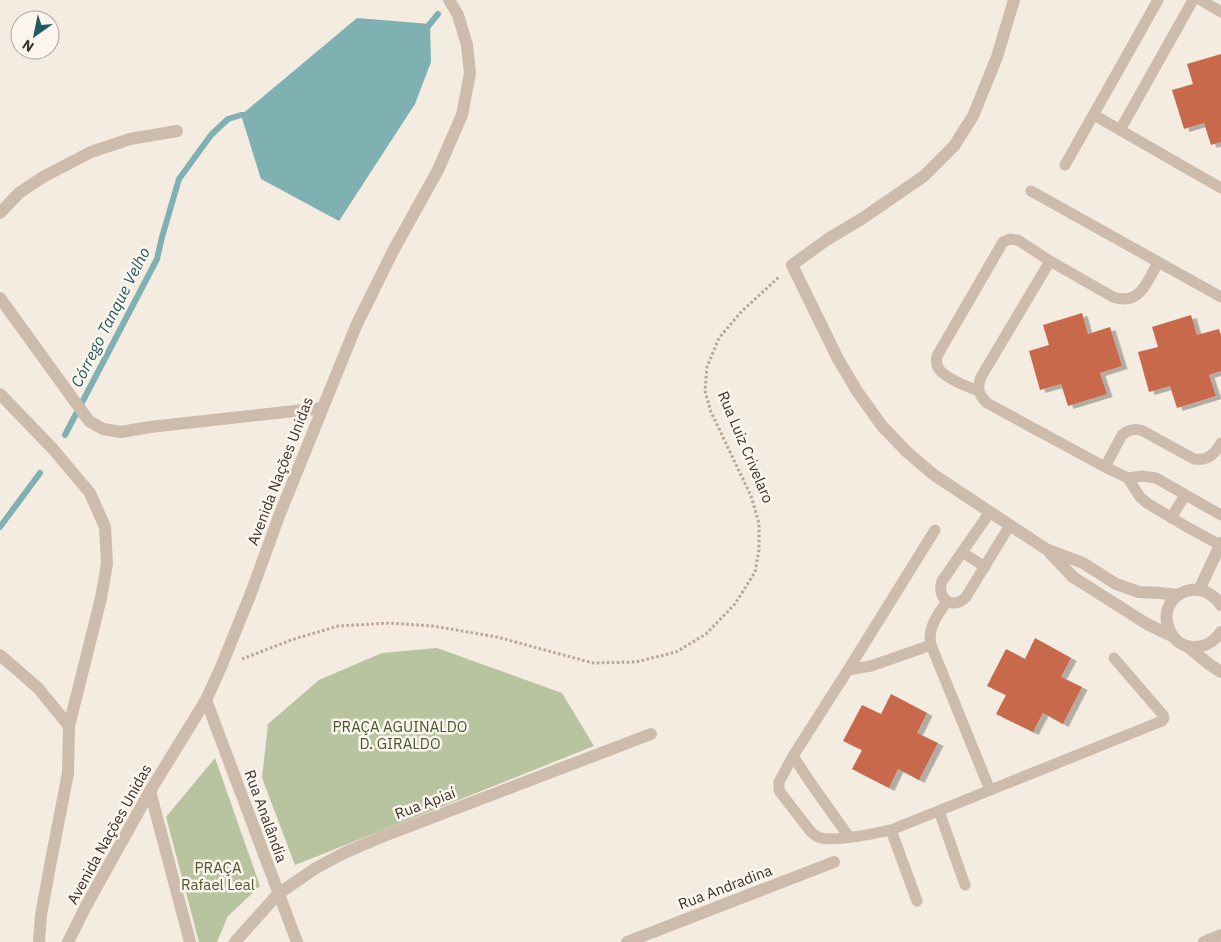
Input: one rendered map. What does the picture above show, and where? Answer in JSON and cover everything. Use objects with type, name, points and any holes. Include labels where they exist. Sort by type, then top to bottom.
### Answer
[{"type":"street","name":"Avenida Nações Unidas","points":[[68,942],[150,791],[206,700],[221,668],[279,516],[356,326],[393,252],[438,170],[462,115],[470,73],[468,45],[458,15],[448,0]]},
{"type":"street","points":[[1014,0],[997,57],[973,116],[954,146],[924,176],[792,265],[838,359],[857,391],[882,426],[907,452],[934,475],[1046,549],[1073,577],[1147,624],[1172,636]]},
{"type":"street","points":[[0,213],[20,193],[43,177],[91,152],[130,139],[177,131]]},
{"type":"street","points":[[0,298],[89,421],[103,429],[121,432],[150,427],[322,408]]},
{"type":"street","points":[[0,394],[53,449],[90,493],[105,527],[108,564],[69,726],[68,773],[48,874],[41,915],[39,942]]},
{"type":"street","points":[[1199,590],[1220,544]]},
{"type":"street","points":[[1046,549],[1083,563],[1116,584],[1139,592],[1178,595]]},
{"type":"street","points":[[1221,605],[1208,592],[1188,590],[1178,595],[1170,604],[1166,615],[1167,626],[1172,636],[1176,641],[1187,646],[1197,648],[1207,645],[1216,640],[1221,632]]},
{"type":"street","points":[[1187,646],[1221,672]]},
{"type":"street","points":[[0,655],[38,688],[69,726]]},
{"type":"street","name":"Rua Analândia","points":[[206,700],[296,942]]},
{"type":"street","name":"Rua Apiaí","points":[[235,942],[278,894],[316,868],[344,853],[652,734]]},
{"type":"street","points":[[150,791],[190,942]]},
{"type":"street","name":"Rua Andradina","points":[[627,942],[834,862]]},
{"type":"street","points":[[1204,942],[1221,936]]},
{"type":"lane","points":[[1065,165],[1158,0]]},
{"type":"lane","points":[[1120,130],[1193,0]]},
{"type":"lane","points":[[1201,0],[1221,12]]},
{"type":"lane","points":[[1094,115],[1221,188]]},
{"type":"lane","points":[[1031,191],[1221,297]]},
{"type":"lane","points":[[979,391],[945,375],[940,371],[936,362],[939,351],[1003,242],[1010,239],[1018,240],[1050,261],[1113,297],[1120,299],[1139,294],[1158,262]]},
{"type":"lane","points":[[1050,261],[981,377],[979,391],[982,398],[987,403],[1128,478],[1140,497],[1147,503],[1220,544]]},
{"type":"lane","points":[[1105,467],[1122,435],[1132,429],[1143,431],[1194,459],[1200,460],[1212,456],[1221,442]]},
{"type":"lane","points":[[1128,478],[1142,476],[1156,478],[1221,515]]},
{"type":"lane","points":[[1171,518],[1185,495]]},
{"type":"lane","points":[[990,512],[942,581],[940,586],[941,594],[947,600],[955,604],[966,597],[1010,525]]},
{"type":"lane","points":[[935,530],[793,756],[779,782],[780,792],[816,836],[826,838],[849,837],[891,830],[1162,721],[1163,715],[1114,658]]},
{"type":"lane","points":[[962,552],[985,566]]},
{"type":"lane","points":[[947,600],[934,620],[931,629],[931,645],[990,790]]},
{"type":"lane","points":[[848,670],[872,666],[931,645]]},
{"type":"lane","points":[[793,756],[849,837]]},
{"type":"lane","points":[[939,811],[965,885]]},
{"type":"lane","points":[[891,830],[917,901]]},
{"type":"path","name":"Rua Luiz Crivelaro","points":[[221,668],[291,640],[338,626],[389,623],[434,626],[497,637],[593,662],[636,662],[676,652],[706,634],[735,604],[754,572],[759,532],[759,523],[751,496],[711,412],[705,391],[707,367],[719,338],[741,312],[792,265]]},
{"type":"green space","name":"PRAÇA AGUINALDO D. GIRALDO","points":[[437,648],[562,693],[594,746],[295,865],[262,778],[268,724],[319,680],[382,653]]},
{"type":"green space","name":"PRAÇA Rafael Leal","points":[[215,758],[260,886],[228,916],[217,942],[199,942],[166,817]]},
{"type":"water","points":[[357,18],[430,24],[431,62],[415,104],[339,221],[261,179],[241,115]]},
{"type":"building","points":[[1221,54],[1221,142],[1211,145],[1204,123],[1184,129],[1172,90],[1193,84],[1187,64]]},
{"type":"building","points":[[1082,313],[1088,334],[1110,327],[1122,366],[1100,373],[1107,394],[1068,406],[1061,384],[1040,390],[1029,351],[1049,345],[1043,325]]},
{"type":"building","points":[[1191,315],[1197,335],[1219,329],[1221,336],[1221,371],[1209,375],[1216,396],[1177,408],[1170,386],[1149,392],[1138,352],[1158,347],[1152,327]]},
{"type":"building","points":[[1035,638],[1071,658],[1061,677],[1082,687],[1063,724],[1043,713],[1033,732],[996,714],[1006,695],[987,686],[1006,649],[1025,659]]},
{"type":"building","points":[[891,694],[927,713],[917,733],[938,743],[919,780],[898,769],[889,788],[852,769],[862,750],[843,741],[862,705],[881,714]]},
{"type":"waterway","name":"Córrego Tanque Velho","points":[[425,30],[438,14]]},
{"type":"waterway","name":"Córrego Tanque Velho","points":[[65,435],[157,259],[179,179],[211,135],[228,119],[249,115]]},
{"type":"waterway","name":"Córrego Tanque Velho","points":[[0,527],[40,473]]}]
